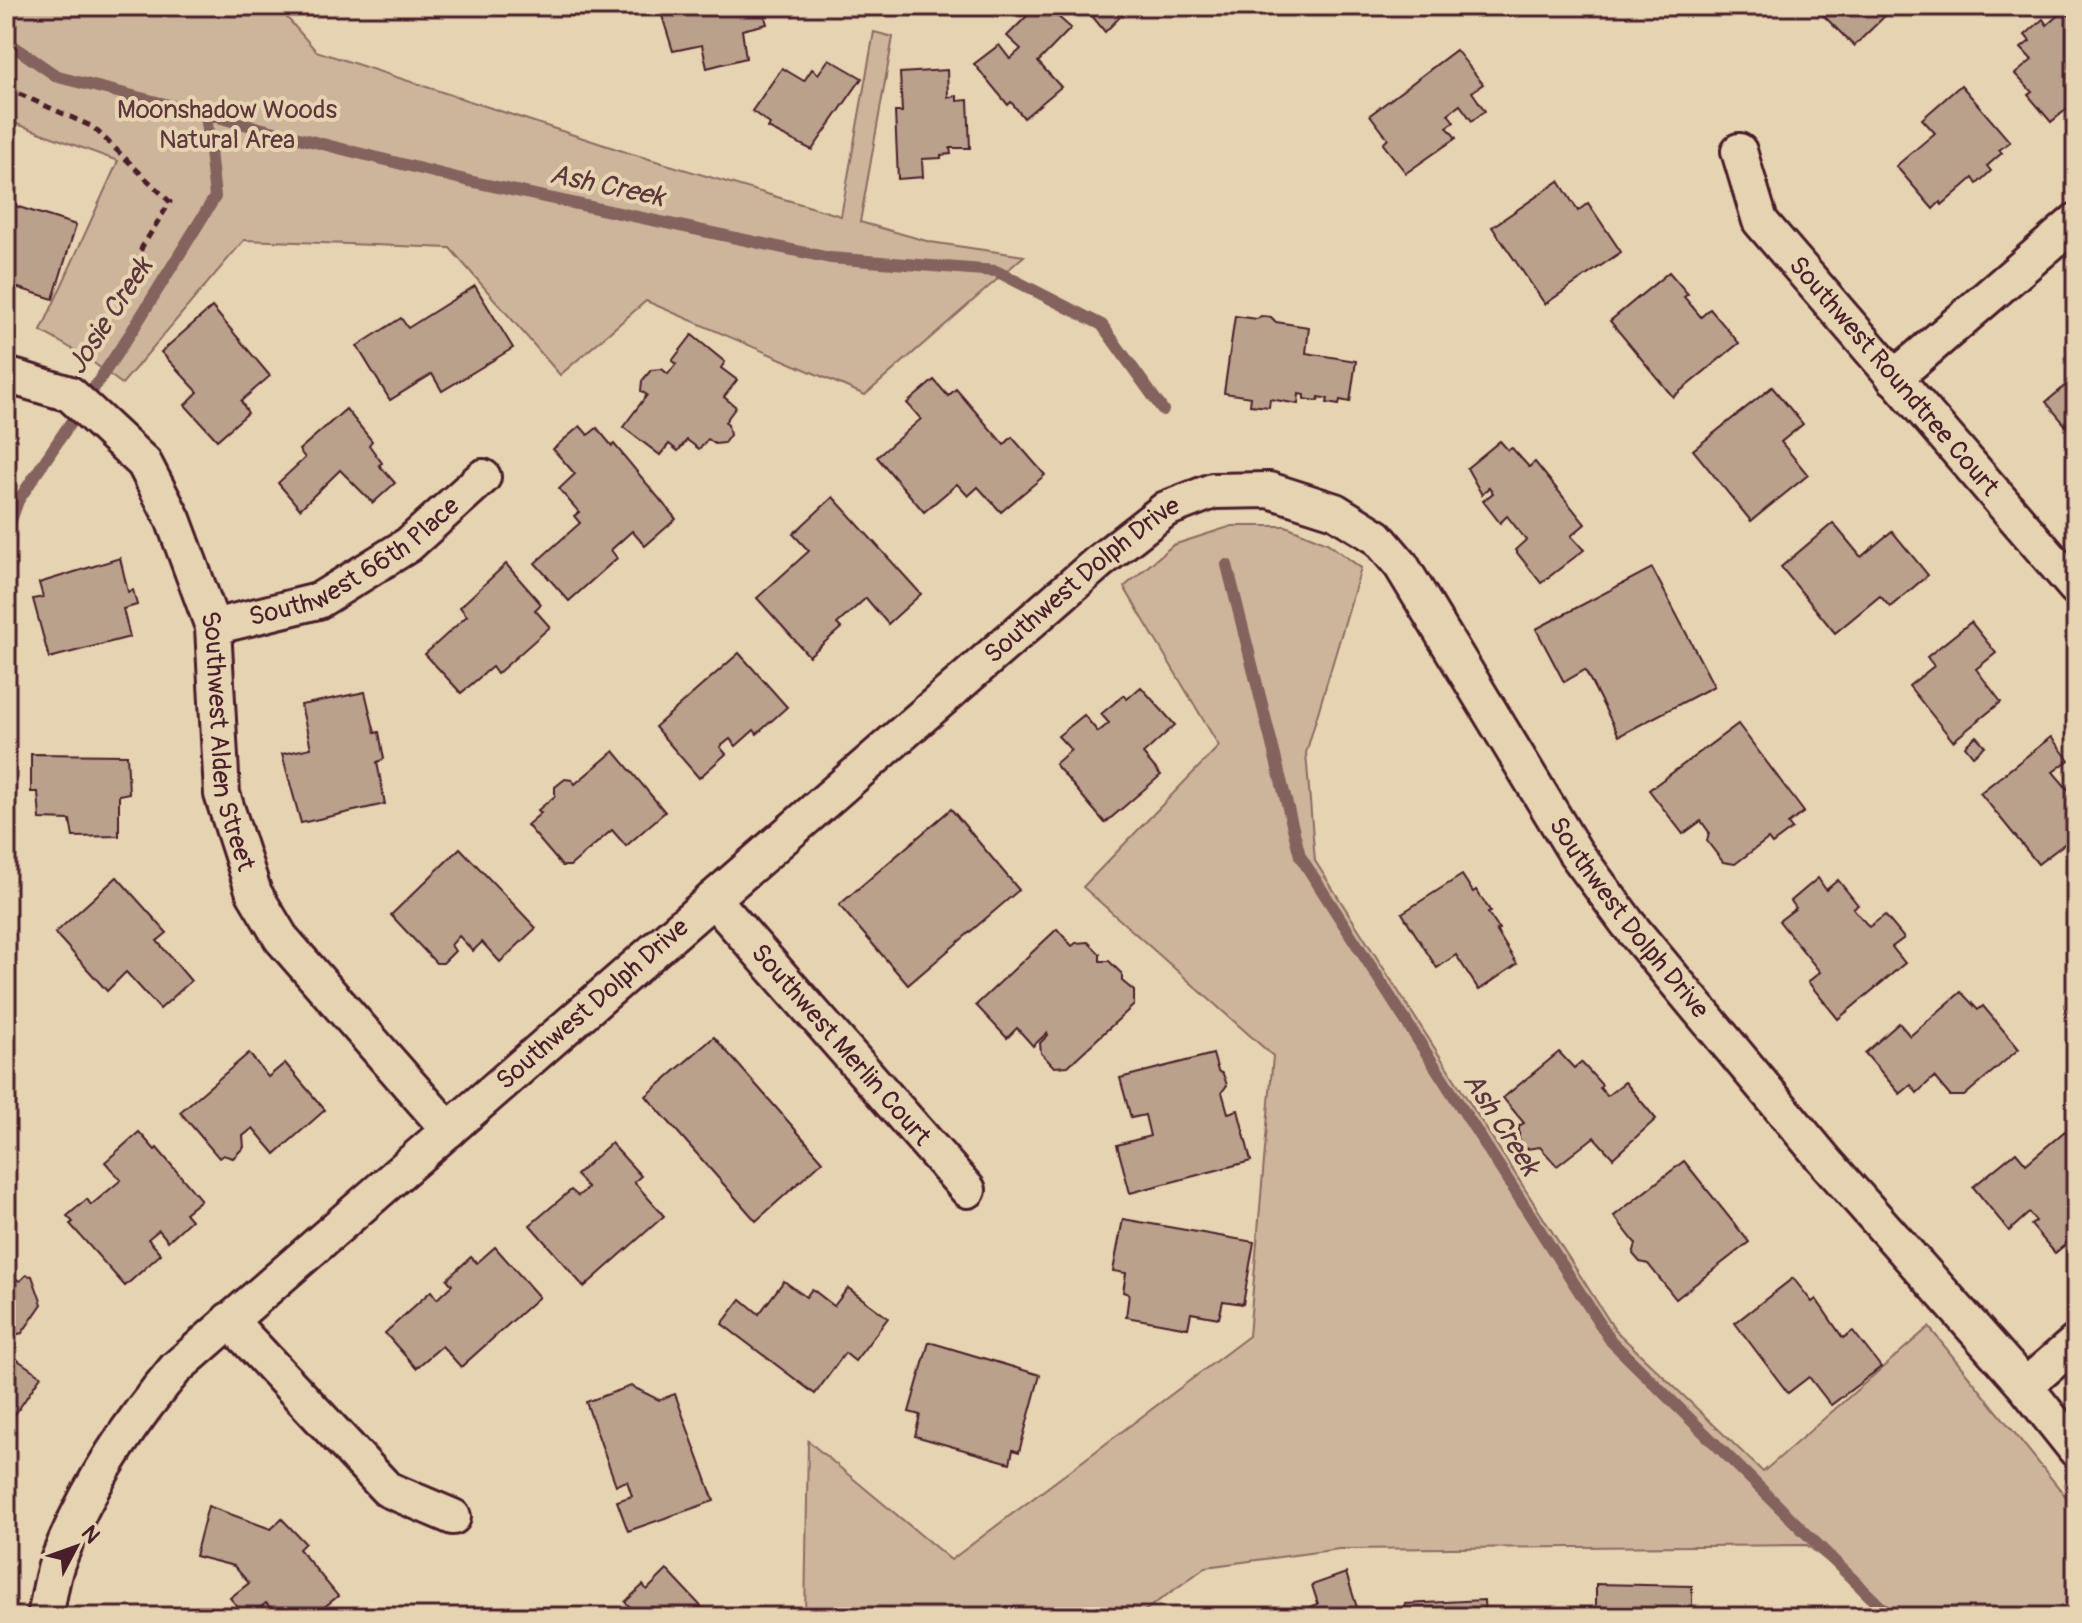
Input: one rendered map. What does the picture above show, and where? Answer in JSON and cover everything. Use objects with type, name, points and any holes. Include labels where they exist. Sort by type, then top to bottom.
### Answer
[{"type":"street","name":"Southwest Roundtree Court","points":[[1739,151],[1760,221],[2076,588]]},
{"type":"street","points":[[1894,378],[2076,221]]},
{"type":"street","name":"Southwest Alden Street","points":[[6,375],[70,394],[144,463],[173,519],[213,627],[222,794],[254,893],[281,938],[449,1130]]},
{"type":"street","name":"Southwest 66th Place","points":[[213,627],[318,601],[408,545],[483,477]]},
{"type":"street","name":"Southwest Dolph Drive","points":[[45,1617],[57,1564],[100,1469],[137,1413],[176,1368],[1100,561],[1166,509],[1213,491],[1269,490],[1335,511],[1377,537],[1401,565],[1575,852],[1628,924],[1826,1162],[2025,1386],[2076,1450]]},
{"type":"street","name":"Southwest Merlin Court","points":[[713,899],[968,1190]]},
{"type":"street","points":[[229,1320],[387,1489],[453,1517]]},
{"type":"street","points":[[2025,1386],[2076,1342]]},
{"type":"path","points":[[6,88],[93,127],[170,202],[142,247],[126,293],[70,394]]},
{"type":"green space","name":"Moonshadow Woods Natural Area","points":[[6,6],[277,6],[316,51],[629,153],[841,216],[874,32],[893,37],[860,222],[930,242],[1024,256],[865,395],[646,301],[560,375],[450,248],[244,240],[122,384],[83,355],[41,331],[118,161],[6,120]]},
{"type":"green space","points":[[1232,526],[1286,526],[1327,543],[1361,568],[1306,753],[1315,861],[1615,1330],[1763,1472],[1929,1327],[2076,1509],[2076,1617],[1896,1617],[1807,1545],[1339,1549],[1206,1567],[1136,1617],[805,1617],[808,1441],[951,1560],[1249,1336],[1273,1056],[1083,887],[1219,746],[1124,587],[1173,545]]},
{"type":"building","points":[[659,6],[762,6],[767,24],[742,30],[746,58],[707,68],[702,45],[673,51]]},
{"type":"building","points":[[1037,6],[1046,6],[1071,28],[1038,62],[1061,87],[1024,118],[1011,102],[1008,105],[974,64],[999,45],[1010,59],[1021,49],[1007,36]]},
{"type":"building","points":[[1084,6],[1131,6],[1105,32]]},
{"type":"building","points":[[1833,6],[1883,6],[1889,12],[1854,46],[1823,15]]},
{"type":"building","points":[[2064,10],[2076,23],[2076,115],[2074,117],[2067,109],[2051,122],[2028,95],[2032,92],[2015,74],[2032,60],[2021,48],[2030,41],[2025,35],[2043,19],[2047,25]]},
{"type":"building","points":[[1456,50],[1483,84],[1472,92],[1485,111],[1472,121],[1460,105],[1448,114],[1454,122],[1447,127],[1456,138],[1406,173],[1383,144],[1388,139],[1370,115]]},
{"type":"building","points":[[829,59],[862,78],[812,150],[768,128],[770,124],[752,111],[782,68],[804,81],[812,69],[818,74]]},
{"type":"building","points":[[947,70],[948,97],[957,96],[957,101],[968,100],[970,148],[950,148],[951,154],[941,155],[941,158],[922,159],[923,177],[898,179],[895,112],[902,112],[900,73]]},
{"type":"building","points":[[1961,85],[2010,142],[1999,150],[2002,153],[1987,166],[1991,171],[1977,184],[1973,178],[1933,209],[1896,166],[1935,133],[1922,119]]},
{"type":"building","points":[[1559,181],[1578,211],[1588,203],[1621,252],[1545,304],[1492,227]]},
{"type":"building","points":[[9,204],[76,225],[53,299],[6,284],[6,207]]},
{"type":"building","points":[[1669,272],[1688,294],[1684,297],[1701,317],[1710,309],[1739,343],[1673,397],[1610,321]]},
{"type":"building","points":[[475,286],[513,348],[442,391],[432,374],[390,400],[357,346],[401,318],[408,328]]},
{"type":"building","points":[[212,307],[270,376],[241,401],[248,413],[217,440],[185,405],[198,392],[161,352]]},
{"type":"building","points":[[1235,316],[1271,317],[1276,322],[1309,327],[1306,353],[1356,361],[1350,402],[1340,400],[1339,405],[1327,403],[1328,399],[1319,397],[1318,401],[1304,399],[1304,395],[1299,394],[1298,404],[1270,399],[1269,407],[1250,405],[1251,397],[1224,393]]},
{"type":"building","points":[[692,335],[725,362],[721,368],[737,380],[724,397],[736,407],[725,422],[730,435],[724,443],[715,444],[708,439],[699,449],[687,440],[678,451],[669,444],[660,455],[623,427],[647,395],[641,391],[642,381],[651,370],[662,369],[668,374],[676,364],[672,361]]},
{"type":"building","points":[[2076,377],[2076,438],[2046,402]]},
{"type":"building","points":[[934,380],[948,396],[956,389],[1004,445],[1012,437],[1045,475],[1001,512],[978,487],[968,496],[957,484],[924,512],[877,457],[921,419],[907,403]]},
{"type":"building","points":[[1772,387],[1803,424],[1781,442],[1808,475],[1751,521],[1693,450]]},
{"type":"building","points":[[346,409],[372,441],[369,445],[382,463],[379,465],[395,483],[373,503],[340,470],[300,509],[278,483],[305,458],[299,450]]},
{"type":"building","points":[[580,426],[588,435],[597,428],[612,446],[614,444],[676,519],[645,546],[632,531],[611,550],[617,558],[569,601],[535,563],[580,523],[574,516],[579,512],[559,489],[575,474],[553,449]]},
{"type":"building","points":[[1500,441],[1508,450],[1512,448],[1529,467],[1535,462],[1585,524],[1571,536],[1584,550],[1541,583],[1515,550],[1526,540],[1507,516],[1500,523],[1483,501],[1493,493],[1489,487],[1482,495],[1467,468]]},
{"type":"building","points":[[833,497],[921,594],[888,624],[866,598],[837,624],[841,628],[809,656],[757,598],[809,551],[793,534]]},
{"type":"building","points":[[1833,523],[1861,557],[1892,531],[1928,575],[1890,607],[1880,596],[1835,633],[1781,567]]},
{"type":"building","points":[[120,558],[128,592],[133,590],[137,605],[123,609],[130,637],[49,658],[33,599],[43,597],[39,583]]},
{"type":"building","points":[[506,564],[541,604],[535,610],[550,627],[497,674],[492,667],[461,693],[425,654],[467,616],[460,607]]},
{"type":"building","points":[[1652,568],[1714,686],[1619,736],[1585,670],[1564,682],[1536,629]]},
{"type":"building","points":[[1971,622],[1996,653],[1976,669],[2001,702],[1953,741],[1909,686],[1934,666],[1927,657]]},
{"type":"building","points":[[739,653],[787,707],[757,734],[754,730],[736,746],[730,739],[720,747],[726,754],[699,778],[655,727]]},
{"type":"building","points":[[1141,687],[1175,725],[1143,754],[1161,775],[1105,823],[1055,764],[1071,750],[1058,736],[1084,715],[1098,732],[1109,723],[1101,714],[1124,695],[1127,699]]},
{"type":"building","points":[[365,692],[375,733],[379,732],[384,759],[377,762],[385,804],[301,823],[282,754],[311,748],[301,705]]},
{"type":"building","points":[[1738,724],[1804,812],[1788,824],[1792,829],[1772,844],[1768,839],[1735,864],[1723,862],[1707,841],[1709,832],[1701,821],[1683,834],[1649,790]]},
{"type":"building","points":[[1976,736],[1985,746],[1973,756],[1965,746]]},
{"type":"building","points":[[2051,737],[2069,760],[2053,772],[2071,793],[2076,789],[2076,835],[2038,864],[1980,793]]},
{"type":"building","points":[[614,751],[665,812],[626,846],[612,830],[570,866],[562,866],[527,825],[541,813],[538,810],[555,796],[555,787],[565,779],[575,784]]},
{"type":"building","points":[[31,754],[127,755],[129,793],[119,795],[119,836],[73,837],[70,820],[40,819],[38,792],[31,792]]},
{"type":"building","points":[[951,809],[1019,890],[908,985],[839,905]]},
{"type":"building","points":[[460,848],[536,928],[500,962],[482,942],[473,951],[459,936],[451,945],[455,951],[443,963],[436,963],[391,915]]},
{"type":"building","points":[[1462,875],[1491,912],[1488,913],[1499,929],[1496,930],[1517,964],[1479,990],[1456,955],[1437,968],[1402,913]]},
{"type":"building","points":[[117,877],[167,933],[157,941],[191,981],[160,1009],[126,972],[107,991],[55,933]]},
{"type":"building","points":[[1818,878],[1826,890],[1838,880],[1858,905],[1853,908],[1869,927],[1885,915],[1904,938],[1892,947],[1905,963],[1838,1019],[1808,982],[1820,972],[1779,921],[1796,908],[1791,901]]},
{"type":"building","points":[[1057,929],[1072,946],[1088,942],[1100,954],[1100,961],[1109,961],[1122,974],[1122,981],[1134,991],[1134,1005],[1068,1066],[1054,1067],[1041,1053],[1040,1043],[1047,1033],[1033,1046],[1017,1028],[1007,1038],[976,1005]]},
{"type":"building","points":[[1961,992],[1978,1010],[1983,1006],[2019,1049],[1964,1096],[1950,1096],[1934,1077],[1917,1093],[1911,1085],[1900,1094],[1865,1053],[1899,1023],[1910,1036]]},
{"type":"building","points":[[714,1037],[823,1161],[756,1221],[646,1096]]},
{"type":"building","points":[[1559,1052],[1574,1068],[1581,1062],[1602,1085],[1600,1088],[1607,1096],[1625,1082],[1656,1119],[1613,1158],[1594,1137],[1557,1166],[1540,1147],[1527,1149],[1519,1140],[1519,1126],[1524,1123],[1503,1098]]},
{"type":"building","points":[[249,1053],[268,1077],[285,1063],[325,1110],[275,1154],[253,1128],[243,1136],[244,1147],[233,1158],[223,1155],[219,1158],[180,1112]]},
{"type":"building","points":[[1213,1054],[1218,1071],[1223,1074],[1227,1085],[1222,1092],[1228,1113],[1238,1110],[1251,1161],[1130,1193],[1117,1145],[1150,1136],[1145,1115],[1131,1118],[1120,1078]]},
{"type":"building","points":[[2065,1131],[2076,1144],[2076,1236],[2055,1253],[2031,1225],[2036,1221],[2029,1213],[2009,1231],[1973,1187],[2016,1152],[2026,1164]]},
{"type":"building","points":[[139,1132],[155,1150],[157,1148],[201,1200],[185,1213],[191,1220],[168,1241],[159,1230],[148,1239],[161,1254],[125,1286],[70,1224],[73,1222],[67,1216],[87,1199],[91,1205],[121,1180],[105,1162]]},
{"type":"building","points":[[611,1143],[641,1176],[634,1182],[664,1216],[584,1287],[530,1225],[571,1190],[578,1196],[588,1188],[576,1175]]},
{"type":"building","points":[[1684,1161],[1749,1242],[1676,1299],[1648,1264],[1640,1262],[1633,1254],[1636,1244],[1614,1216]]},
{"type":"building","points":[[1123,1219],[1254,1242],[1243,1304],[1223,1301],[1219,1318],[1191,1313],[1188,1328],[1126,1317],[1129,1294],[1123,1292],[1126,1273],[1113,1271]]},
{"type":"building","points":[[495,1247],[539,1297],[461,1367],[442,1346],[416,1368],[385,1333],[431,1291],[437,1299],[452,1285],[447,1279],[471,1257],[477,1263]]},
{"type":"building","points":[[6,1274],[20,1281],[26,1275],[32,1276],[42,1304],[22,1333],[6,1337]]},
{"type":"building","points":[[1793,1278],[1812,1302],[1816,1299],[1843,1338],[1853,1331],[1881,1367],[1831,1405],[1809,1377],[1788,1393],[1735,1323]]},
{"type":"building","points":[[784,1281],[806,1297],[812,1289],[834,1306],[848,1288],[888,1318],[855,1361],[845,1353],[815,1394],[722,1324],[741,1299],[759,1314]]},
{"type":"building","points":[[929,1342],[1040,1375],[1019,1452],[1013,1450],[1010,1463],[915,1436],[920,1415],[909,1412]]},
{"type":"building","points":[[6,1352],[41,1376],[14,1416],[6,1410]]},
{"type":"building","points":[[631,1386],[659,1400],[675,1394],[714,1501],[628,1531],[617,1501],[632,1496],[627,1481],[616,1485],[586,1402]]},
{"type":"building","points":[[208,1506],[271,1529],[282,1519],[305,1543],[299,1549],[338,1596],[312,1617],[278,1617],[266,1603],[246,1617],[230,1598],[249,1583],[234,1566],[195,1556]]},
{"type":"building","points":[[667,1570],[711,1617],[619,1617],[630,1607],[625,1602],[643,1585],[647,1590]]},
{"type":"building","points":[[1346,1573],[1360,1617],[1285,1617],[1318,1604],[1312,1585]]},
{"type":"building","points":[[1596,1584],[1692,1586],[1692,1617],[1596,1617]]},
{"type":"building","points":[[1484,1600],[1485,1617],[1406,1617],[1405,1604]]},
{"type":"waterway","name":"Ash Creek","points":[[6,41],[58,77],[469,181],[830,258],[996,271],[1102,325],[1163,410]]},
{"type":"waterway","name":"Josie Creek","points":[[6,534],[18,501],[132,331],[215,197],[206,114]]},
{"type":"waterway","name":"Ash Creek","points":[[1227,565],[1300,856],[1611,1341],[1891,1617]]}]
